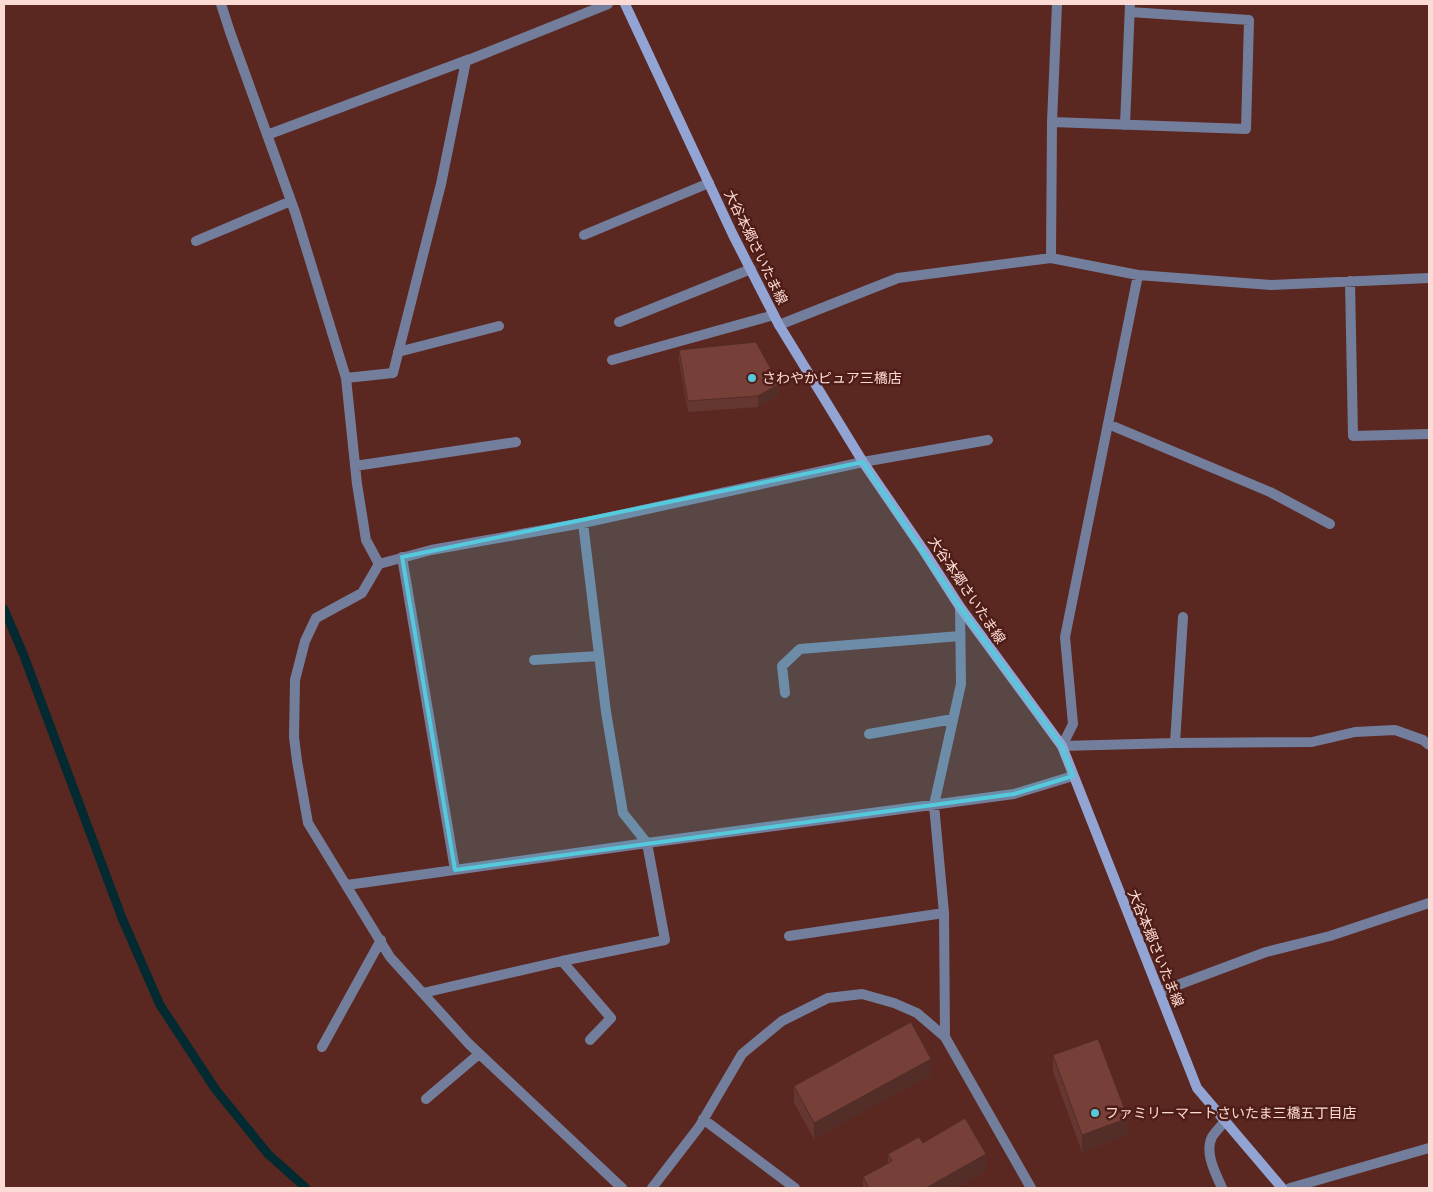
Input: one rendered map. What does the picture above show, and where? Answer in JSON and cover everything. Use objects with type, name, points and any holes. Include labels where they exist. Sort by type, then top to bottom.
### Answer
[{"type":"main road","name":"大谷本郷さいたま線","points":[[625,4],[779,325],[863,462],[960,607],[1062,746],[1197,1088],[1282,1188]]},
{"type":"street","points":[[221,4],[291,201],[346,378],[355,466],[366,540],[379,564]]},
{"type":"street","points":[[267,135],[608,4]]},
{"type":"street","points":[[1051,258],[1052,122],[1058,4]]},
{"type":"street","points":[[1052,122],[1125,125],[1246,129],[1249,20],[1130,8],[1125,125]]},
{"type":"street","points":[[346,378],[392,373],[441,184],[466,61],[479,55]]},
{"type":"street","points":[[584,235],[709,182]]},
{"type":"street","points":[[196,241],[291,201]]},
{"type":"street","points":[[779,325],[898,278],[1051,258],[1138,275],[1271,285],[1429,278]]},
{"type":"street","points":[[619,322],[751,269]]},
{"type":"street","points":[[1138,275],[1064,637],[1073,724],[1062,746],[1312,742],[1355,732],[1395,730],[1423,740],[1429,745]]},
{"type":"street","points":[[1350,281],[1353,436],[1429,434]]},
{"type":"street","points":[[612,360],[774,315]]},
{"type":"street","points":[[398,352],[499,326]]},
{"type":"street","points":[[1108,424],[1270,492],[1330,524]]},
{"type":"street","points":[[622,1188],[479,1054],[390,957],[308,822],[294,737],[295,680],[304,641],[316,618],[362,593],[379,564],[402,557],[431,550],[583,523],[863,462],[988,440]]},
{"type":"street","points":[[355,466],[516,442]]},
{"type":"street","points":[[423,993],[562,961],[665,940],[647,843],[623,813],[606,712],[583,523]]},
{"type":"street","points":[[402,557],[455,870]]},
{"type":"street","points":[[945,1036],[944,913],[934,806],[961,684],[960,607]]},
{"type":"street","points":[[1175,743],[1183,617]]},
{"type":"street","points":[[785,693],[782,666],[800,649],[960,636]]},
{"type":"street","points":[[534,660],[599,656]]},
{"type":"street","points":[[869,734],[953,719]]},
{"type":"street","points":[[347,885],[1014,794],[1073,776]]},
{"type":"street","points":[[1159,992],[1266,952],[1330,936],[1429,903]]},
{"type":"street","points":[[789,936],[944,913]]},
{"type":"street","points":[[322,1047],[380,940]]},
{"type":"street","points":[[562,961],[611,1018],[590,1040]]},
{"type":"street","points":[[652,1188],[703,1119],[742,1054],[782,1021],[828,998],[862,994],[894,1003],[918,1013],[945,1036],[1031,1188]]},
{"type":"street","points":[[426,1099],[479,1054]]},
{"type":"street","points":[[703,1119],[795,1188]]},
{"type":"street","points":[[1222,1188],[1209,1149],[1212,1138],[1225,1122]]},
{"type":"street","points":[[1290,1188],[1429,1148]]},
{"type":"highlighted area","points":[[863,462],[960,607],[1062,746],[1073,776],[1014,794],[455,870],[402,557]]},
{"type":"building","points":[[756,342],[779,384],[758,396],[688,401],[679,350]]},
{"type":"building","points":[[911,1022],[931,1059],[814,1123],[794,1086]]},
{"type":"building","points":[[1098,1039],[1128,1118],[1082,1135],[1053,1055]]},
{"type":"building","points":[[965,1118],[986,1154],[926,1188],[869,1188],[863,1177],[892,1161],[888,1154],[919,1137],[923,1143]]},
{"type":"waterway","points":[[4,609],[24,656],[122,918],[160,1005],[216,1090],[268,1154],[306,1188]]},
{"type":"place","name":"さわやかピュア三橋店","points":[[752,378]]},
{"type":"place","name":"ファミリーマートさいたま三橋五丁目店","points":[[1095,1113]]}]
